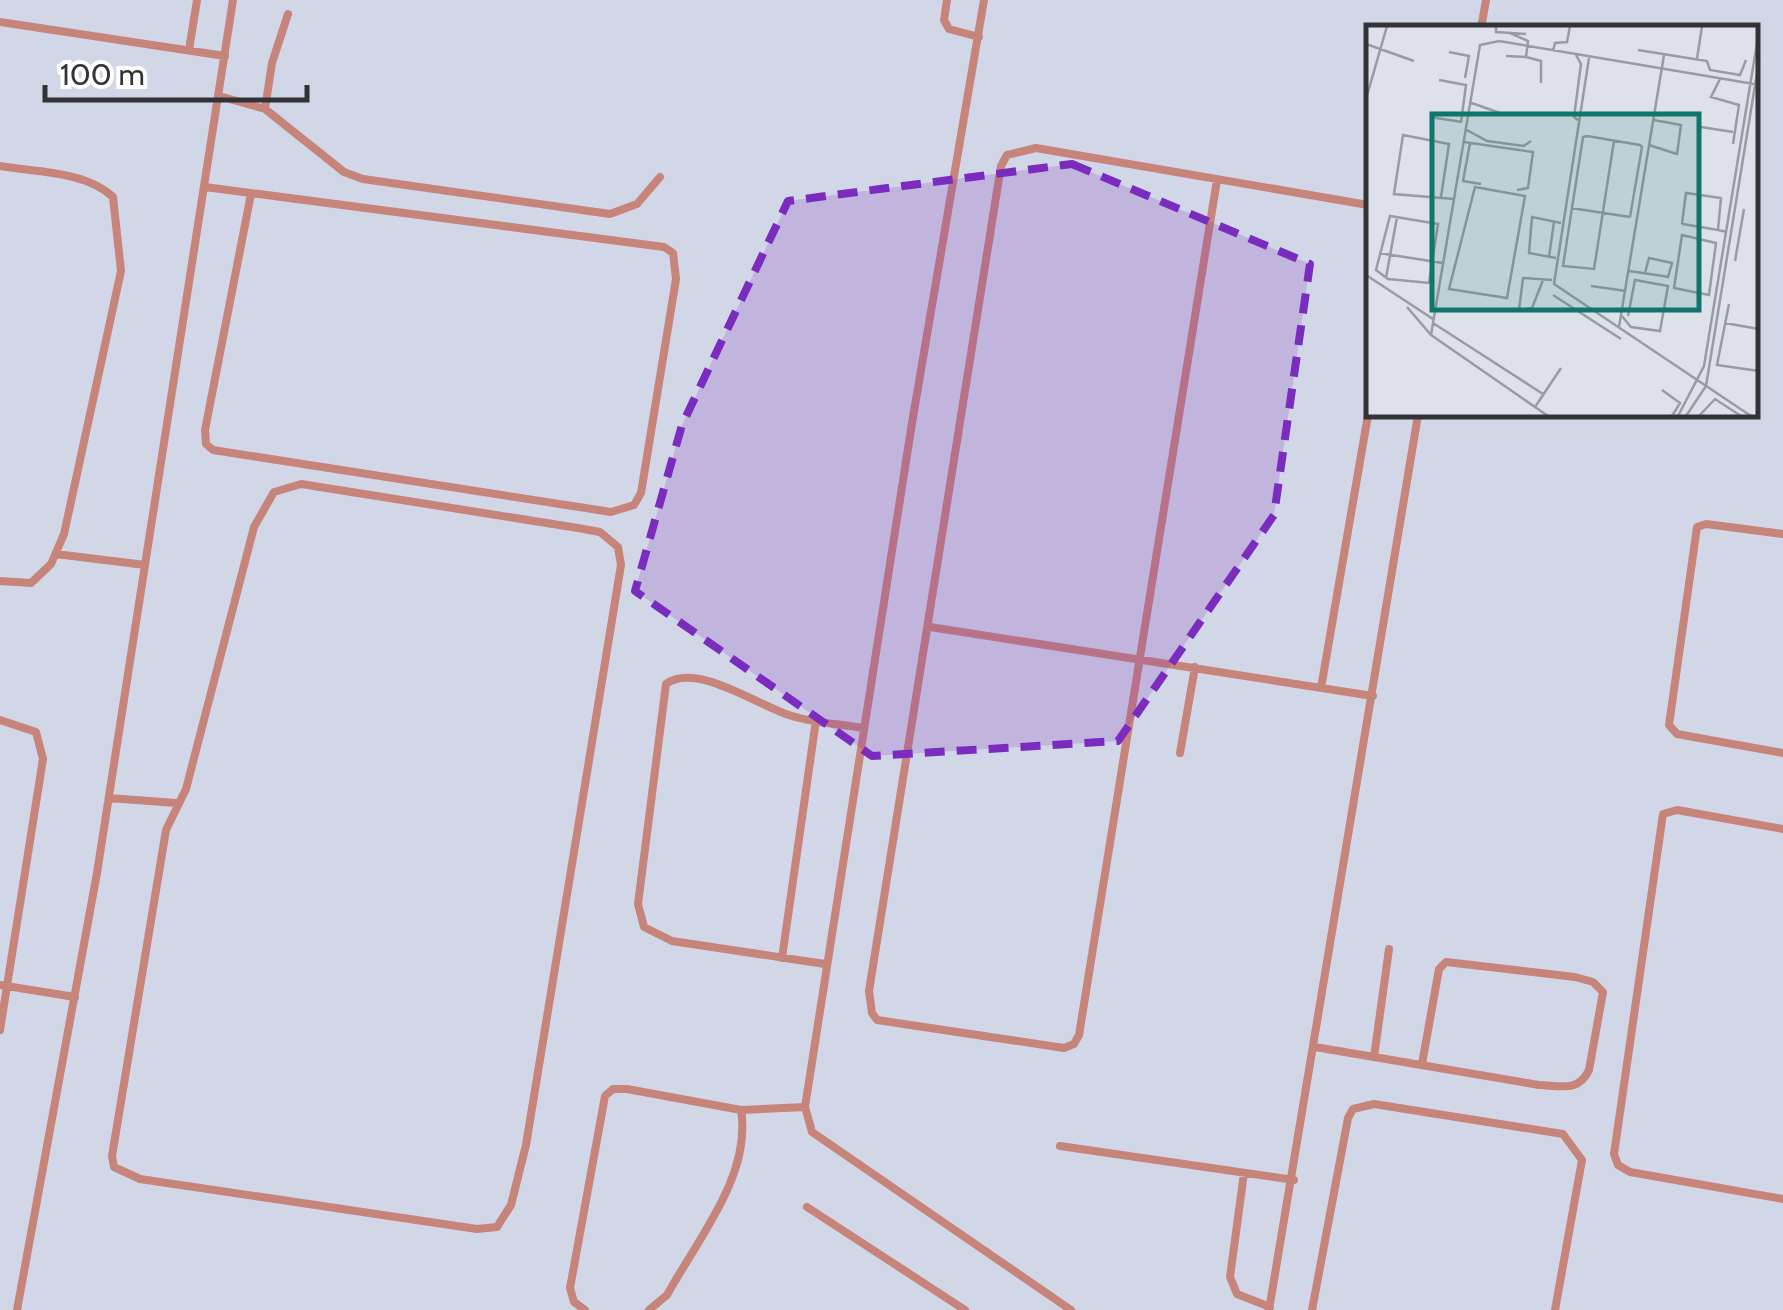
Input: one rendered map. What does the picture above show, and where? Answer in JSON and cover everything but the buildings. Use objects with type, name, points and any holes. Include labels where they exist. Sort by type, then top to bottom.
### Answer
[{"type":"lane","points":[[189,50],[197,0]]},
{"type":"lane","points":[[17,1310],[108,798],[233,0]]},
{"type":"lane","points":[[947,0],[944,20],[949,29],[978,36]]},
{"type":"lane","points":[[984,0],[824,964],[804,1107],[812,1132],[1071,1310]]},
{"type":"lane","points":[[1482,25],[1486,0]]},
{"type":"lane","points":[[264,109],[272,63],[288,14]]},
{"type":"lane","points":[[0,22],[225,56]]},
{"type":"lane","points":[[219,96],[264,109],[344,172],[363,179],[610,214],[638,204],[660,177]]},
{"type":"lane","points":[[1217,180],[1079,1035],[1074,1044],[1051,1047],[878,1020],[872,1013],[870,991],[1000,166],[1006,155],[1036,148],[1366,205]]},
{"type":"lane","points":[[0,166],[88,180],[113,197],[121,271],[64,534],[56,554],[31,584],[0,581]]},
{"type":"lane","points":[[205,188],[664,246],[673,253],[676,279],[641,493],[634,505],[612,512],[213,450],[206,444],[205,430],[251,194]]},
{"type":"lane","points":[[1321,688],[1367,418]]},
{"type":"lane","points":[[1244,1173],[1230,1277],[1237,1294],[1270,1308],[1418,418]]},
{"type":"lane","points":[[302,484],[578,528],[612,539],[621,565],[544,1048],[511,1205],[496,1227],[477,1230],[332,1210],[140,1178],[114,1167],[112,1156],[130,1034],[166,830],[176,803],[186,790],[254,527],[264,505],[284,486],[302,484]]},
{"type":"lane","points":[[1783,534],[1706,524],[1697,527],[1669,724],[1677,734],[1783,753]]},
{"type":"lane","points":[[56,554],[145,565]]},
{"type":"lane","points":[[930,627],[1372,696]]},
{"type":"lane","points":[[1180,753],[1195,667]]},
{"type":"lane","points":[[824,964],[672,941],[644,927],[638,904],[666,684],[673,679],[699,678],[794,717],[863,728]]},
{"type":"lane","points":[[0,720],[36,732],[42,759],[0,1030]]},
{"type":"lane","points":[[782,958],[816,720]]},
{"type":"lane","points":[[108,798],[176,803]]},
{"type":"lane","points":[[1783,829],[1676,810],[1663,814],[1614,1154],[1618,1165],[1630,1172],[1783,1199]]},
{"type":"lane","points":[[1374,1057],[1389,949]]},
{"type":"lane","points":[[1315,1048],[1574,1087],[1584,1082],[1589,1070],[1603,992],[1594,982],[1575,977],[1446,962],[1439,970],[1422,1064]]},
{"type":"lane","points":[[4,985],[75,997]]},
{"type":"lane","points":[[584,1310],[574,1302],[570,1288],[605,1096],[613,1089],[627,1089],[741,1110],[804,1107]]},
{"type":"lane","points":[[1312,1310],[1348,1118],[1353,1109],[1374,1104],[1563,1134],[1575,1146],[1582,1160],[1555,1310]]},
{"type":"lane","points":[[650,1310],[667,1295],[740,1163],[744,1132],[741,1110]]},
{"type":"lane","points":[[1060,1146],[1294,1180]]},
{"type":"lane","points":[[808,1207],[965,1310]]},
{"type":"highlighted area","points":[[1072,164],[1310,264],[1274,515],[1118,741],[872,756],[635,591],[682,425],[788,201]]},
{"type":"shaded area","points":[[0,0],[1783,0],[1783,1310],[0,1310]]}]
